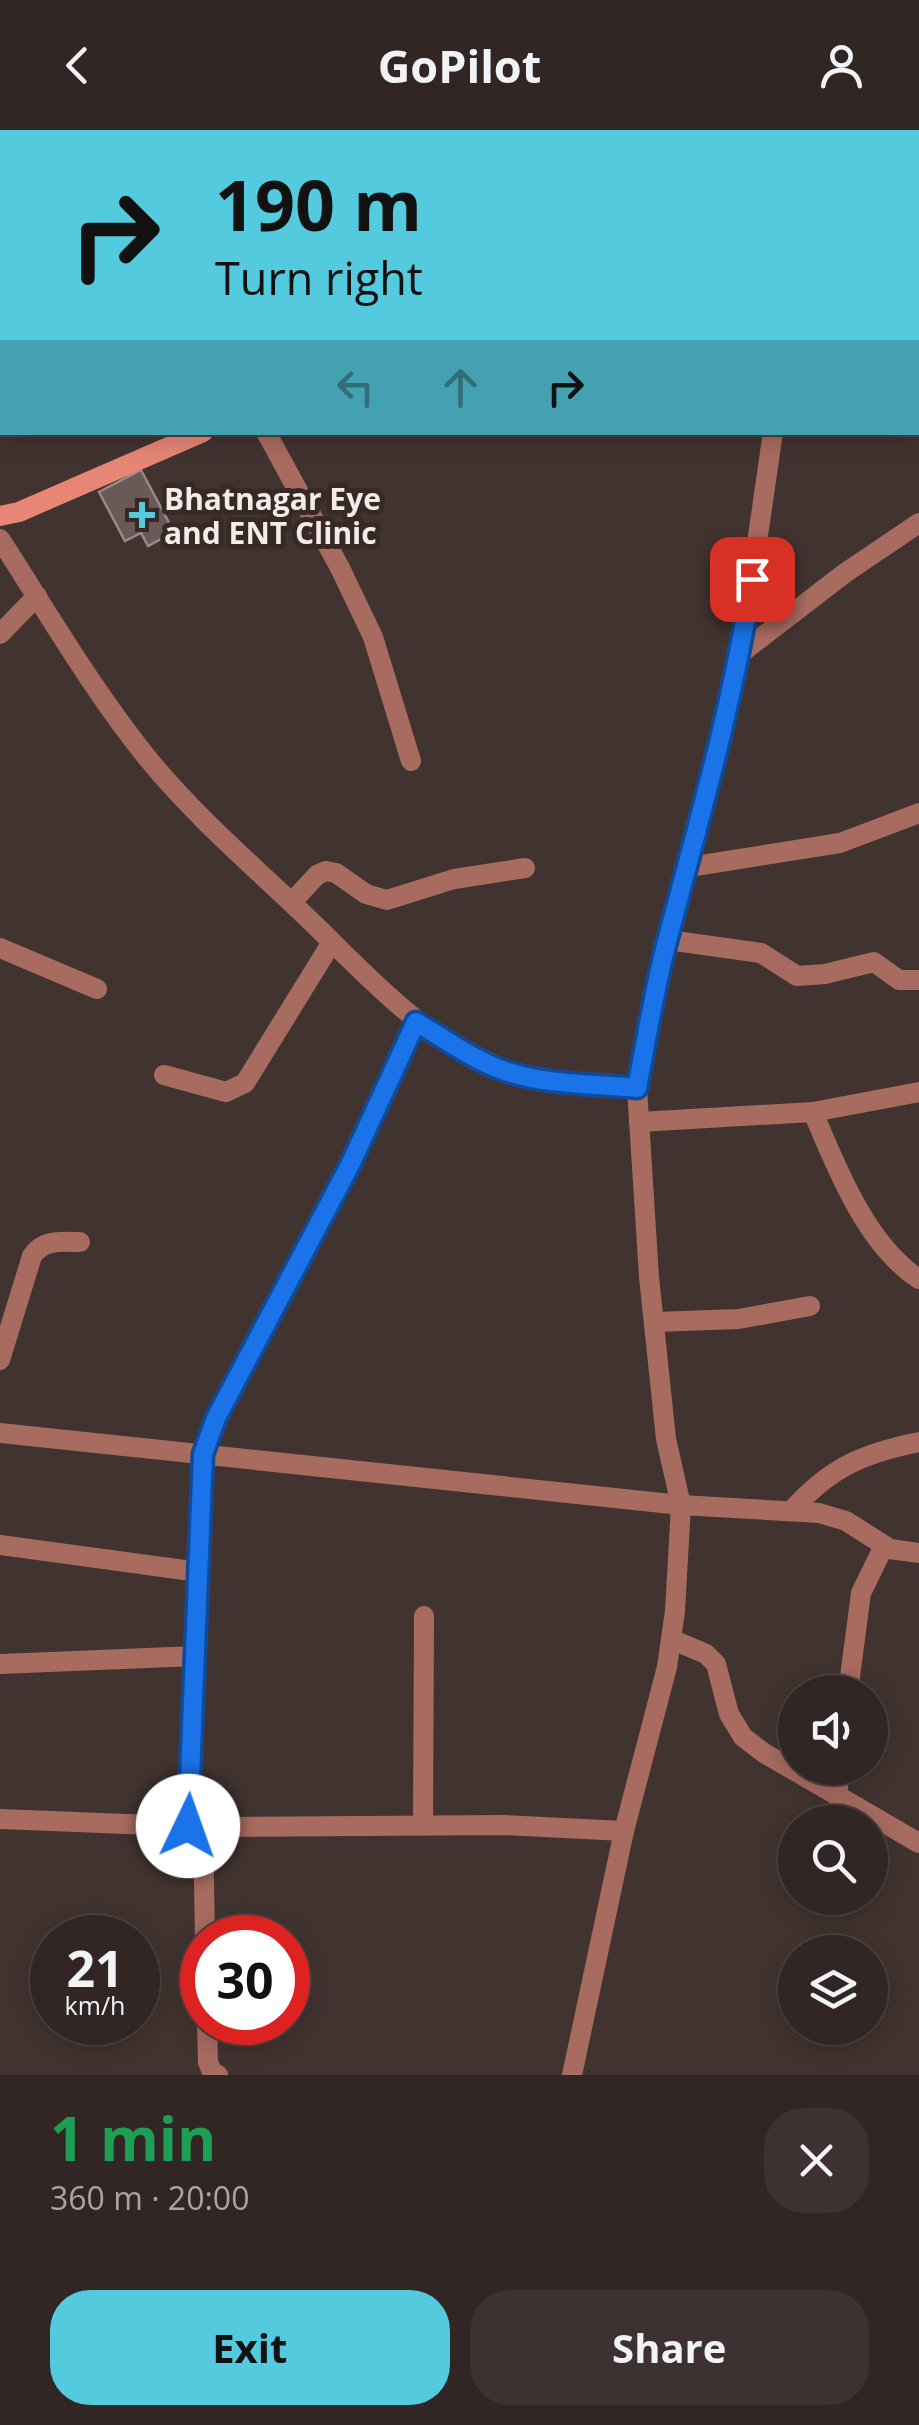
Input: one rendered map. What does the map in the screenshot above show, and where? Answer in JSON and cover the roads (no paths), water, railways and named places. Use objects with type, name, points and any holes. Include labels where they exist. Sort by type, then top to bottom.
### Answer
[{"type":"street","points":[[0,516],[19,512],[195,435]]},
{"type":"street","points":[[268,435],[373,638],[411,761]]},
{"type":"street","points":[[572,2075],[624,1831],[667,1666],[681,1505],[666,1439],[637,1088],[668,940],[740,653],[773,435]]},
{"type":"street","points":[[740,653],[844,573],[919,523]]},
{"type":"street","points":[[0,539],[128,733],[153,764],[205,820],[416,1022],[477,1059],[517,1074],[637,1088]]},
{"type":"street","points":[[0,634],[37,596]]},
{"type":"street","points":[[689,866],[840,843],[919,813]]},
{"type":"street","points":[[292,902],[316,875],[326,870],[366,894],[387,900],[454,879],[525,868]]},
{"type":"street","points":[[668,940],[760,953],[797,976],[825,974],[874,962],[899,980],[919,980]]},
{"type":"street","points":[[164,1075],[226,1092],[245,1082],[332,942]]},
{"type":"street","points":[[0,948],[96,989]]},
{"type":"street","points":[[204,1915],[195,1826],[203,1454],[216,1418],[351,1163],[416,1022]]},
{"type":"street","points":[[639,1122],[812,1112],[919,1092]]},
{"type":"street","points":[[812,1112],[858,1207],[880,1240],[919,1279]]},
{"type":"street","points":[[0,1360],[32,1256],[39,1246],[52,1242],[80,1242]]},
{"type":"street","points":[[654,1322],[740,1319],[810,1306]]},
{"type":"street","points":[[0,1432],[681,1505],[820,1512],[846,1521],[884,1546],[906,1554],[919,1553]]},
{"type":"street","points":[[793,1509],[818,1482],[851,1463],[919,1442]]},
{"type":"street","points":[[0,1545],[199,1572]]},
{"type":"street","points":[[850,1675],[861,1594],[884,1546]]},
{"type":"street","points":[[423,1826],[424,1616]]},
{"type":"street","points":[[671,1639],[706,1654],[716,1664],[729,1714],[743,1737],[919,1844]]},
{"type":"street","points":[[0,1664],[196,1656]]},
{"type":"street","points":[[837,1797],[838,1785]]},
{"type":"street","points":[[0,1820],[195,1826],[505,1825],[624,1831]]},
{"type":"street","points":[[208,2045],[208,2062],[218,2075]]},
{"type":"place","name":"Bhatnagar Eye and ENT Clinic","points":[[142,515]]}]
